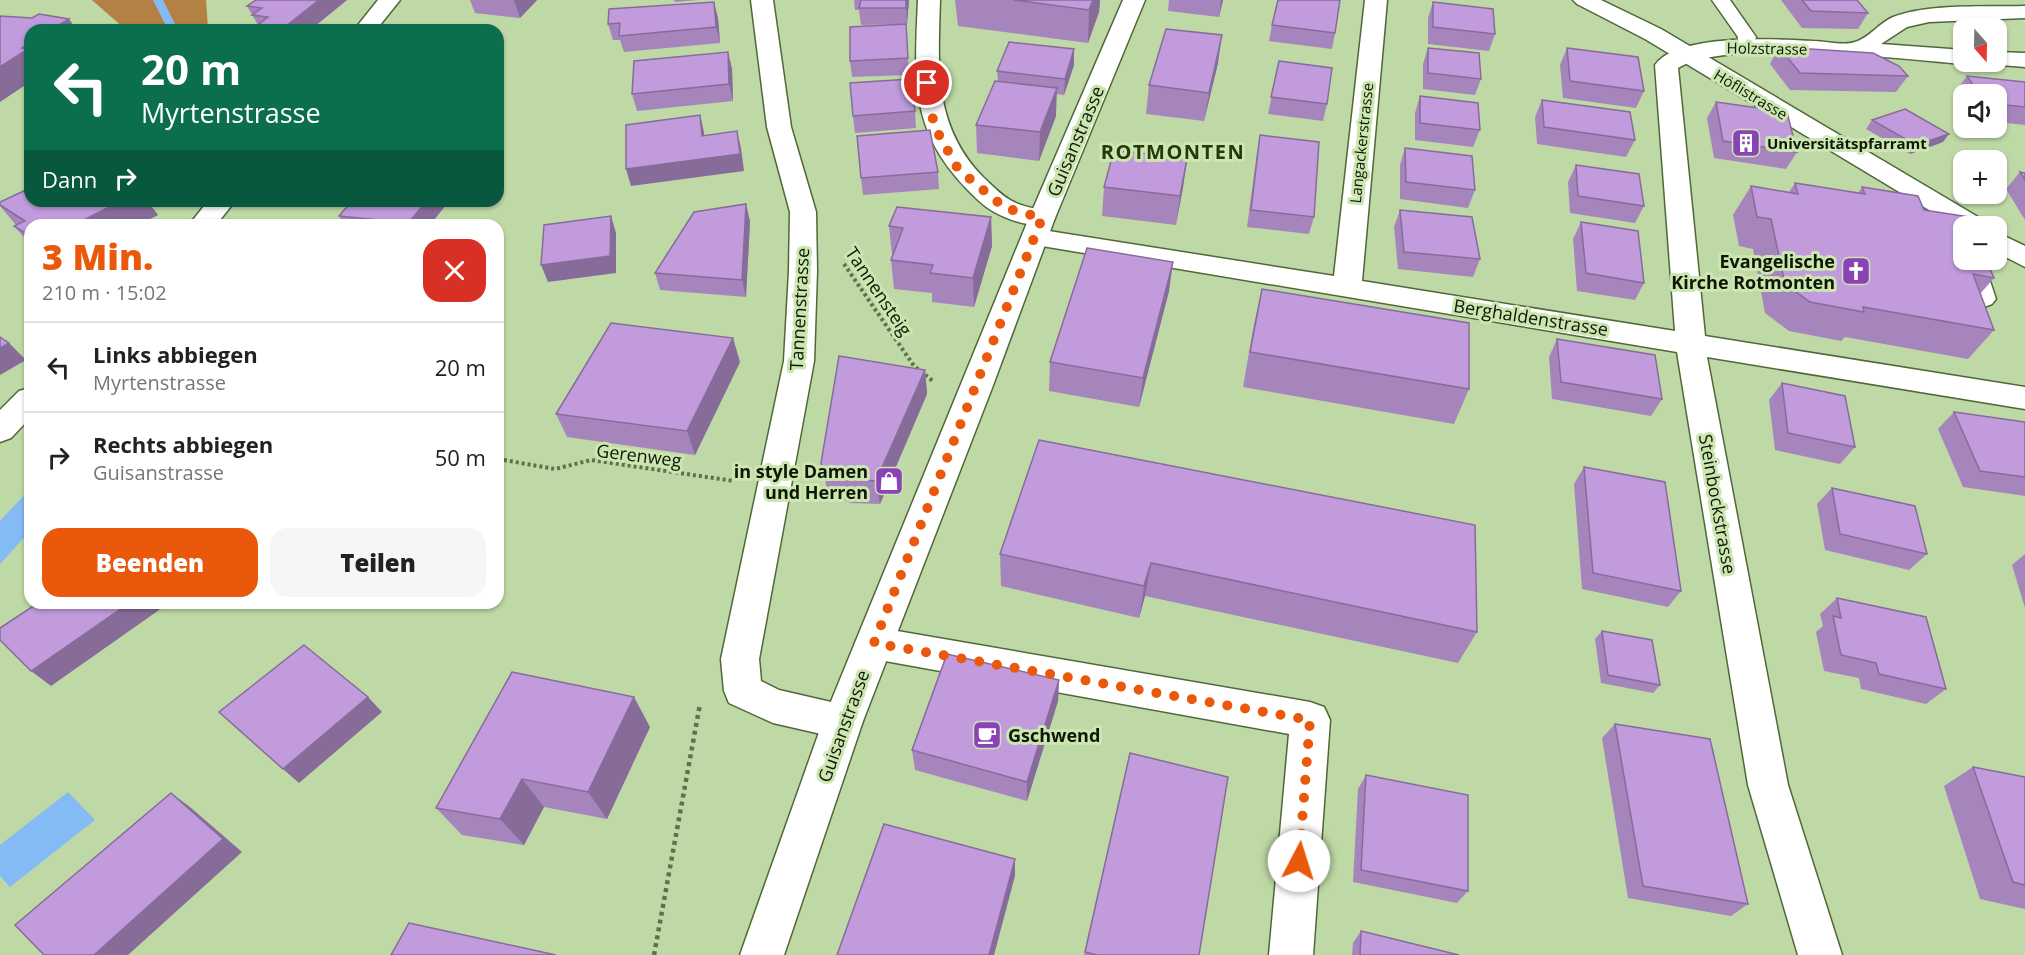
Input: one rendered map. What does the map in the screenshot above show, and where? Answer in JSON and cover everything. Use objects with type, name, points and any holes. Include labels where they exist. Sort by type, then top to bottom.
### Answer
[{"type":"street","points":[[370,24],[389,0]]},
{"type":"street","name":"Tannenstrasse","points":[[762,0],[779,126],[803,212],[799,361],[740,659],[743,691],[773,706],[843,721]]},
{"type":"street","name":"Berghaldenstrasse","points":[[929,0],[927,83],[934,126],[958,169],[1005,208],[1039,227],[1347,286],[2025,398]]},
{"type":"street","name":"Guisanstrasse","points":[[762,955],[843,721],[1039,227],[1134,0]]},
{"type":"street","name":"Langackerstrasse","points":[[1347,286],[1376,0]]},
{"type":"street","points":[[1584,0],[1683,53]]},
{"type":"street","points":[[1858,50],[1900,22],[1929,16],[2025,12]]},
{"type":"street","name":"Holzstrasse","points":[[1683,53],[1725,46],[1746,46],[1953,56]]},
{"type":"street","name":"Höflistrasse","points":[[1683,53],[1953,216]]},
{"type":"street","name":"Steinbockstrasse","points":[[1683,53],[1670,59],[1666,65],[1690,344],[1768,786],[1820,955]]},
{"type":"street","points":[[2007,59],[2025,60]]},
{"type":"street","points":[[207,219],[217,207]]},
{"type":"street","points":[[2007,247],[2025,258]]},
{"type":"street","points":[[0,430],[24,405]]},
{"type":"street","points":[[874,643],[1310,720],[1291,955]]},
{"type":"lane","points":[[1721,0],[1747,38],[1746,46]]},
{"type":"lane","points":[[1975,270],[1984,299]]},
{"type":"path","name":"Tannensteig","points":[[803,212],[822,231],[914,366],[934,382],[923,383]]},
{"type":"path","name":"Gerenweg","points":[[504,460],[555,469],[591,460],[741,482]]},
{"type":"shaded area","points":[[92,0],[206,0],[208,24],[119,24]]},
{"type":"water","points":[[24,495],[24,538],[0,564],[0,521]]},
{"type":"water","points":[[68,792],[95,820],[10,887],[0,876],[0,845]]},
{"type":"building","points":[[256,0],[319,0],[289,24],[259,24],[268,17],[252,15],[262,8],[247,6]]},
{"type":"building","points":[[861,0],[906,0],[906,8],[859,8]]},
{"type":"building","points":[[1014,0],[1093,0],[1089,10]]},
{"type":"building","points":[[1278,0],[1340,0],[1335,33],[1272,25]]},
{"type":"building","points":[[1802,0],[1857,0],[1868,13],[1811,11]]},
{"type":"building","points":[[714,2],[716,27],[619,36],[620,23],[608,24],[609,9]]},
{"type":"building","points":[[1433,2],[1493,9],[1495,34],[1433,27]]},
{"type":"building","points":[[39,14],[69,19],[61,24],[24,24],[24,47],[22,48],[24,52],[0,67],[0,16],[32,18]]},
{"type":"building","points":[[906,24],[908,58],[850,61],[850,27]]},
{"type":"building","points":[[1166,29],[1222,35],[1209,93],[1149,85]]},
{"type":"building","points":[[1009,42],[1074,49],[1065,79],[997,71]]},
{"type":"building","points":[[1779,47],[1873,53],[1899,66],[1908,76],[1800,73]]},
{"type":"building","points":[[1428,48],[1479,53],[1481,79],[1428,73]]},
{"type":"building","points":[[1567,48],[1638,57],[1644,91],[1570,81]]},
{"type":"building","points":[[728,52],[729,84],[632,94],[634,61]]},
{"type":"building","points":[[1279,61],[1332,68],[1327,104],[1271,97]]},
{"type":"building","points":[[1967,76],[2025,82],[2025,107],[2007,105],[2007,84],[1972,84]]},
{"type":"building","points":[[910,79],[915,111],[853,116],[850,83]]},
{"type":"building","points":[[995,81],[1057,88],[1040,132],[976,125]]},
{"type":"building","points":[[1420,96],[1478,103],[1480,130],[1420,123]]},
{"type":"building","points":[[1542,100],[1630,112],[1635,140],[1544,127]]},
{"type":"building","points":[[1716,102],[1787,112],[1797,152],[1723,141]]},
{"type":"building","points":[[1905,109],[1949,134],[1916,145],[1872,120]]},
{"type":"building","points":[[700,115],[702,136],[737,131],[740,154],[626,169],[626,125]]},
{"type":"building","points":[[930,130],[938,172],[861,178],[857,136]]},
{"type":"building","points":[[1260,135],[1319,142],[1314,217],[1251,210]]},
{"type":"building","points":[[1405,148],[1472,156],[1475,190],[1406,182]]},
{"type":"building","points":[[1114,150],[1187,159],[1180,196],[1104,187]]},
{"type":"building","points":[[1576,165],[1639,174],[1644,206],[1578,196]]},
{"type":"building","name":"Evangelische Kirche Rotmonten","points":[[1795,183],[1865,194],[1862,187],[1918,196],[1924,210],[1963,216],[1953,216],[1953,270],[1990,270],[1994,278],[1973,274],[1994,330],[1863,307],[1864,312],[1810,302],[1785,284],[1771,219],[1757,217],[1751,186],[1798,194]]},
{"type":"building","points":[[24,191],[24,207],[109,207],[86,219],[24,220],[0,205],[0,202]]},
{"type":"building","points":[[746,204],[742,280],[655,273],[694,212]]},
{"type":"building","points":[[347,207],[422,207],[411,219],[339,216]]},
{"type":"building","points":[[897,207],[991,217],[973,278],[930,273],[933,265],[891,260],[903,228],[889,226]]},
{"type":"building","points":[[1400,210],[1472,217],[1480,259],[1404,252]]},
{"type":"building","points":[[611,216],[610,256],[541,265],[544,225]]},
{"type":"building","points":[[24,221],[24,232],[14,226]]},
{"type":"building","points":[[1581,222],[1638,231],[1644,283],[1586,273]]},
{"type":"building","points":[[1087,248],[1173,262],[1143,378],[1050,362]]},
{"type":"building","points":[[1262,289],[1469,323],[1469,389],[1250,352]]},
{"type":"building","points":[[611,323],[733,338],[687,431],[556,414]]},
{"type":"building","points":[[0,337],[9,343],[0,348]]},
{"type":"building","points":[[1557,339],[1655,355],[1662,399],[1561,382]]},
{"type":"building","points":[[839,356],[925,370],[876,481],[847,479],[823,470],[821,463]]},
{"type":"building","points":[[1782,383],[1845,396],[1855,447],[1788,433]]},
{"type":"building","points":[[1954,412],[2025,422],[2025,477],[1980,471]]},
{"type":"building","points":[[1039,440],[1475,525],[1477,632],[1151,563],[1144,586],[1000,554]]},
{"type":"building","points":[[1584,467],[1665,482],[1681,591],[1593,573]]},
{"type":"building","points":[[1832,488],[1915,506],[1927,554],[1840,534]]},
{"type":"building","points":[[1837,598],[1926,617],[1946,689],[1879,674],[1876,663],[1841,655],[1833,616],[1841,618]]},
{"type":"building","points":[[29,609],[120,609],[31,671],[0,640],[0,628]]},
{"type":"building","points":[[1602,631],[1652,640],[1660,685],[1608,675]]},
{"type":"building","points":[[304,645],[368,697],[283,769],[219,712]]},
{"type":"building","name":"Gschwend","points":[[947,654],[1059,680],[1027,782],[912,750]]},
{"type":"building","points":[[512,672],[634,697],[588,792],[522,779],[500,819],[436,808]]},
{"type":"building","points":[[1615,724],[1710,739],[1748,904],[1643,886]]},
{"type":"building","points":[[1130,753],[1228,777],[1199,955],[1097,955],[1085,952]]},
{"type":"building","points":[[1973,767],[2025,777],[2025,885],[2013,882]]},
{"type":"building","points":[[1366,775],[1468,795],[1468,891],[1361,870]]},
{"type":"building","points":[[171,793],[223,839],[94,955],[44,955],[15,925]]},
{"type":"building","points":[[884,824],[1015,859],[989,955],[837,955]]},
{"type":"building","points":[[409,923],[556,955],[391,955]]},
{"type":"building","points":[[1361,931],[1459,955],[1360,955]]},
{"type":"waterway","points":[[158,0],[170,24]]},
{"type":"place","name":"Universitätspfarramt","points":[[1746,143]]},
{"type":"place","name":"Evangelische Kirche Rotmonten","points":[[1856,271]]},
{"type":"place","name":"in style Damen und Herren","points":[[889,481]]},
{"type":"place","name":"Gschwend","points":[[987,735]]},
{"type":"district","name":"ROTMONTEN","points":[[1173,151]]},
{"type":"route","points":[[927,83],[934,126],[958,169],[1005,208],[1042,218],[977,388],[874,643],[1310,720],[1299,861]]}]
